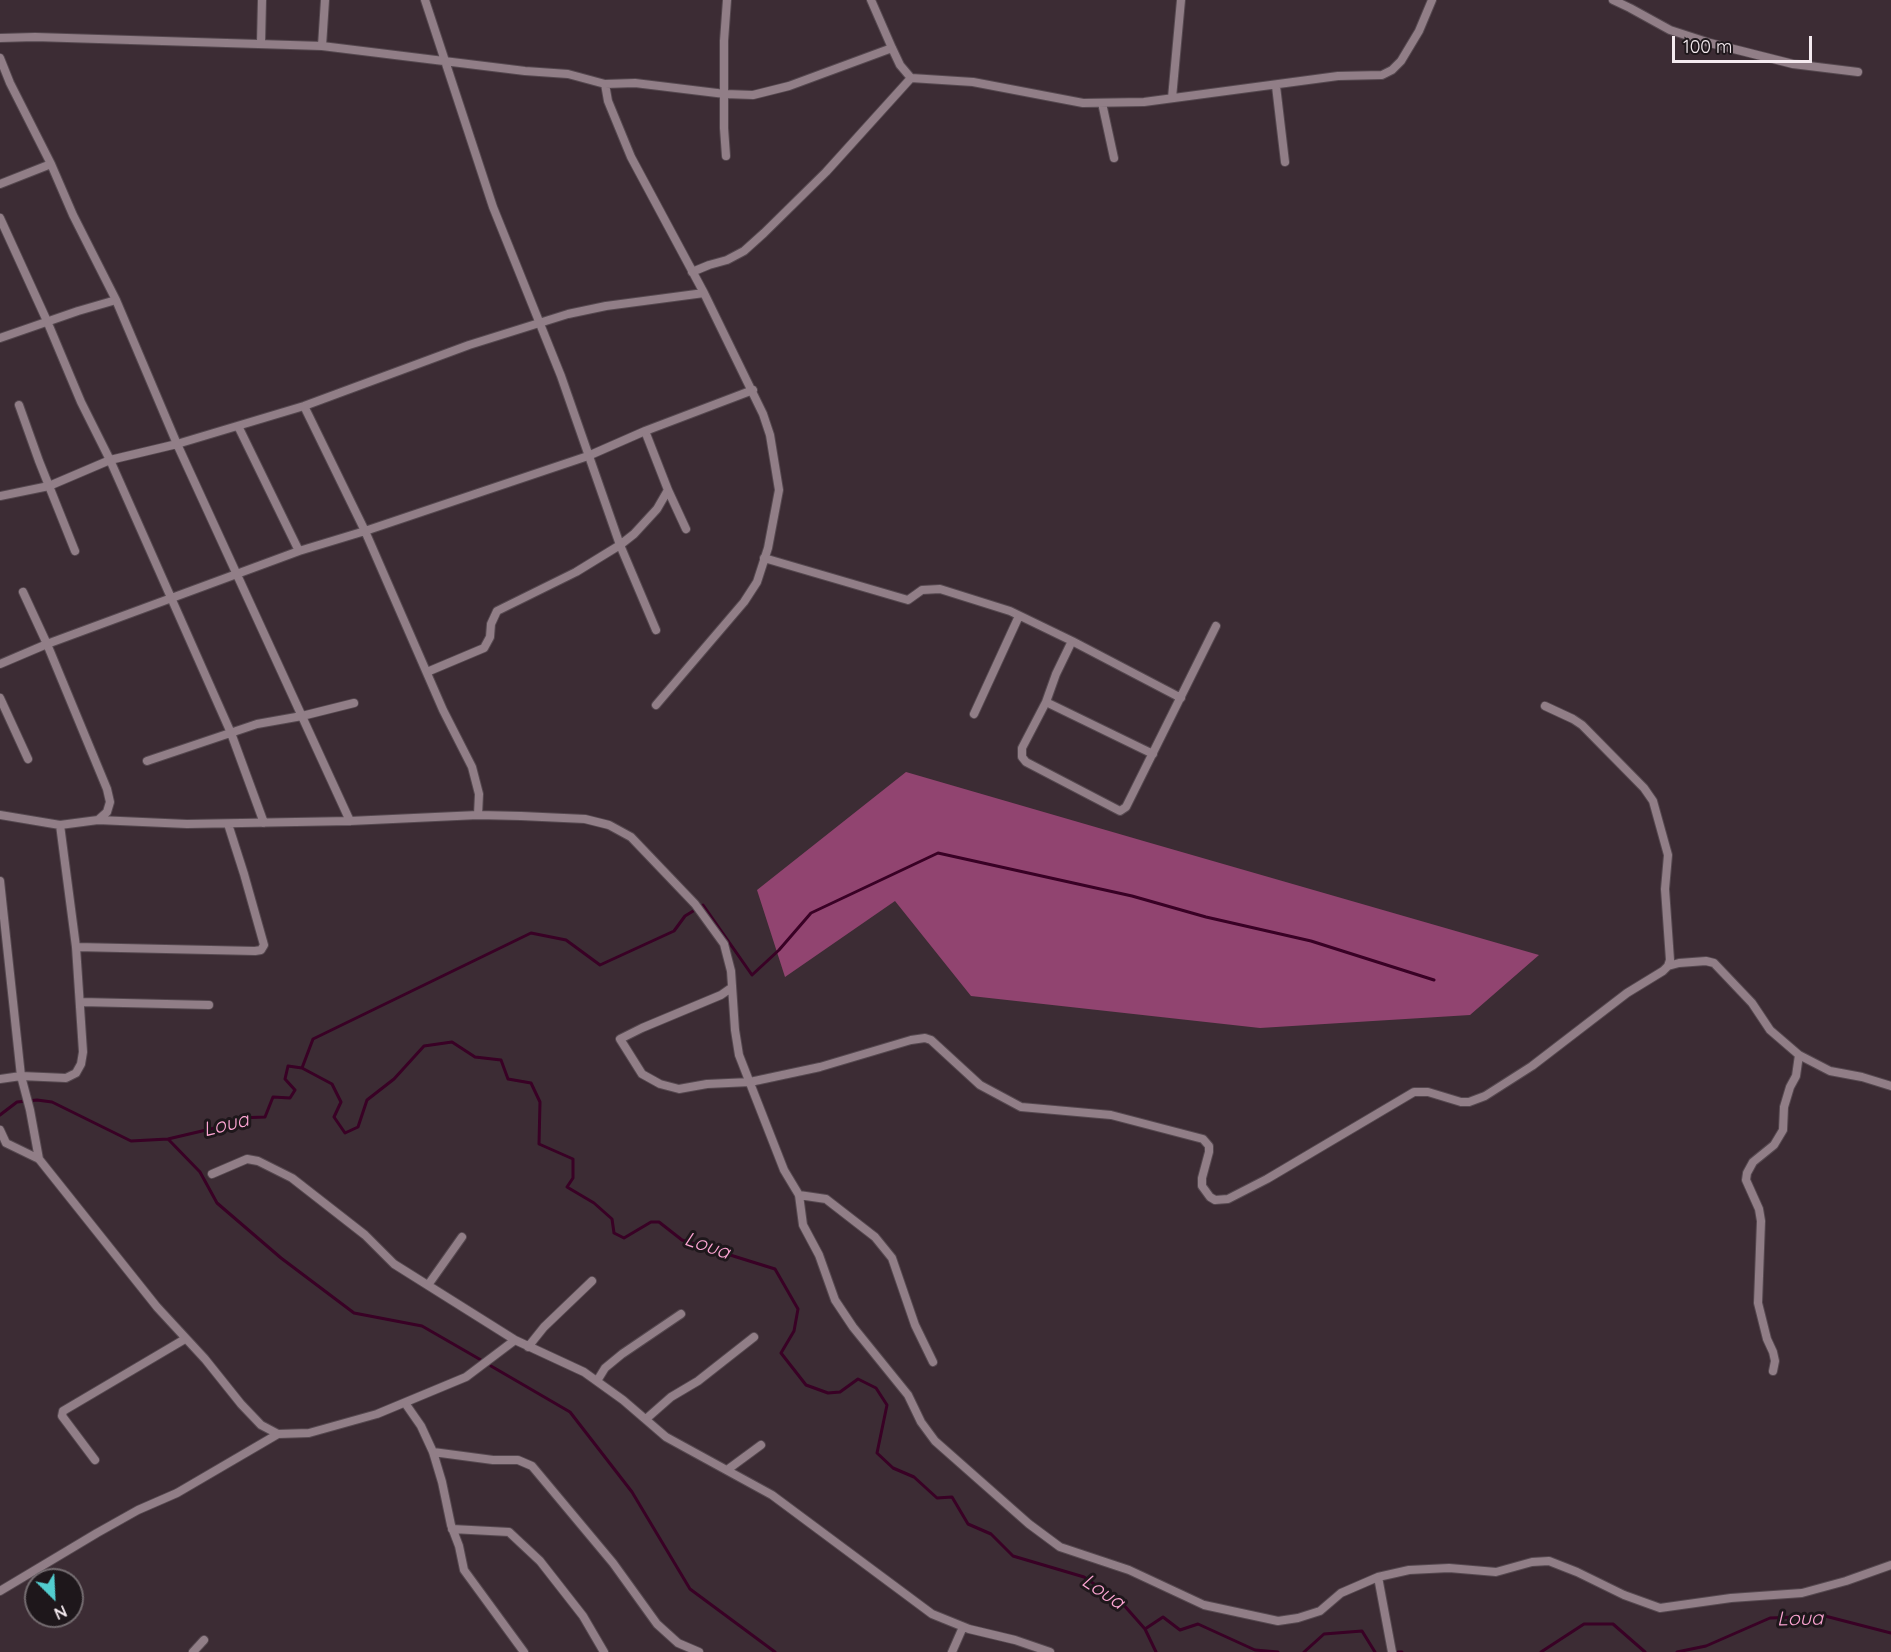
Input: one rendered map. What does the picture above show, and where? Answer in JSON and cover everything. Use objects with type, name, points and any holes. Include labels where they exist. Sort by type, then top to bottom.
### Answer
[{"type":"street","points":[[261,43],[262,0]]},
{"type":"street","points":[[322,46],[325,0]]},
{"type":"street","points":[[425,0],[493,207],[561,376],[620,545],[656,630]]},
{"type":"street","points":[[726,156],[724,42],[727,0]]},
{"type":"street","points":[[871,0],[900,65],[911,78],[973,82],[1083,104],[1144,102],[1338,76],[1382,75],[1392,70],[1401,61],[1419,31],[1432,0]]},
{"type":"street","points":[[1172,98],[1181,0]]},
{"type":"street","points":[[1613,0],[1670,30],[1710,43],[1793,64],[1858,72]]},
{"type":"street","points":[[0,38],[35,37],[322,46],[525,71],[568,74],[605,84],[635,83],[725,94],[753,95],[789,86],[892,48]]},
{"type":"street","points":[[0,58],[73,215],[116,300],[177,444],[350,821]]},
{"type":"street","points":[[692,272],[735,255],[764,233],[826,172],[911,78]]},
{"type":"street","points":[[605,84],[608,101],[631,157],[753,390],[770,435],[779,490],[771,534],[757,582],[744,602],[656,705]]},
{"type":"street","points":[[1276,86],[1285,162]]},
{"type":"street","points":[[1102,103],[1114,158]]},
{"type":"street","points":[[0,184],[51,164]]},
{"type":"street","points":[[0,218],[231,733],[264,823]]},
{"type":"street","points":[[0,496],[49,486],[110,460],[177,444],[304,406],[469,345],[568,314],[606,306],[704,293]]},
{"type":"street","points":[[0,338],[116,300]]},
{"type":"street","points":[[0,664],[299,551],[588,456],[645,431],[753,390]]},
{"type":"street","points":[[19,405],[75,550]]},
{"type":"street","points":[[304,406],[365,531],[476,778],[479,794],[477,815]]},
{"type":"street","points":[[238,426],[299,551]]},
{"type":"street","points":[[645,431],[686,529]]},
{"type":"street","points":[[427,672],[484,648],[494,615],[501,607],[576,572],[620,545],[634,534],[657,509],[668,490]]},
{"type":"street","points":[[764,558],[908,600],[922,590],[940,589],[1010,611],[1181,698]]},
{"type":"street","points":[[23,592],[48,644],[106,789],[110,802],[107,812],[98,820]]},
{"type":"street","points":[[974,714],[1019,616]]},
{"type":"street","points":[[1072,641],[1046,702],[1022,748],[1024,759],[1117,810],[1122,810],[1126,807],[1216,626]]},
{"type":"street","points":[[0,698],[28,759]]},
{"type":"street","points":[[1046,702],[1153,754]]},
{"type":"street","points":[[147,760],[257,724],[354,703]]},
{"type":"street","points":[[1545,706],[1581,725],[1644,788],[1653,801],[1668,855],[1665,889],[1670,960],[1668,966]]},
{"type":"street","points":[[0,814],[60,825],[98,820],[228,824],[477,815],[585,819],[609,825],[631,837],[695,904],[724,944],[731,971],[739,1055],[784,1170],[799,1195],[803,1225],[819,1255],[835,1300],[853,1327],[908,1395],[921,1422],[935,1441],[1029,1524],[1060,1547],[1129,1570],[1204,1605],[1278,1621],[1320,1611],[1341,1593],[1378,1577],[1408,1570],[1449,1568],[1496,1572],[1532,1562],[1549,1562],[1660,1608],[1731,1598],[1802,1593],[1846,1581],[1891,1564]]},
{"type":"street","points":[[76,947],[261,950],[264,945],[228,824]]},
{"type":"street","points":[[0,1079],[21,1076],[66,1078],[76,1073],[84,1052],[76,947],[60,825]]},
{"type":"street","points":[[0,881],[21,1076],[39,1159]]},
{"type":"street","points":[[731,988],[721,995],[652,1023],[620,1039],[642,1074],[660,1084],[679,1089],[707,1084],[750,1082],[820,1067],[911,1040],[926,1038],[980,1085],[1021,1107],[1111,1115],[1203,1139],[1209,1146],[1209,1152],[1202,1186],[1210,1197],[1221,1200],[1228,1199],[1267,1179],[1414,1092],[1428,1092],[1461,1102],[1469,1102],[1485,1096],[1532,1066],[1627,993],[1668,966],[1679,963],[1706,961],[1714,963],[1752,1003],[1770,1030],[1799,1055],[1830,1071],[1862,1077],[1891,1086]]},
{"type":"street","points":[[81,1002],[209,1005]]},
{"type":"street","points":[[1773,1371],[1775,1361],[1758,1303],[1758,1252],[1761,1221],[1759,1209],[1746,1180],[1753,1162],[1774,1145],[1783,1130],[1784,1107],[1796,1076],[1799,1055]]},
{"type":"street","points":[[0,1130],[6,1143],[39,1159],[157,1307],[205,1359],[241,1404],[261,1425],[278,1434]]},
{"type":"street","points":[[212,1174],[247,1159],[258,1161],[291,1178],[365,1235],[394,1264],[515,1340],[584,1372],[623,1400],[666,1437],[772,1495],[932,1614],[963,1627],[1015,1640],[1050,1652]]},
{"type":"street","points":[[799,1195],[826,1199],[875,1237],[892,1258],[915,1325],[933,1362]]},
{"type":"street","points":[[428,1285],[462,1237]]},
{"type":"street","points":[[528,1347],[544,1327],[592,1281]]},
{"type":"street","points":[[597,1381],[605,1368],[622,1354],[681,1314]]},
{"type":"street","points":[[646,1419],[671,1397],[698,1381],[754,1337]]},
{"type":"street","points":[[96,1460],[62,1416],[63,1411],[186,1339]]},
{"type":"street","points":[[0,1591],[107,1527],[177,1493],[278,1434],[309,1433],[377,1414],[405,1403],[466,1377],[515,1340]]},
{"type":"street","points":[[405,1403],[421,1426],[433,1452],[464,1569],[524,1652]]},
{"type":"street","points":[[727,1470],[761,1445]]},
{"type":"street","points":[[433,1452],[493,1460],[518,1460],[532,1466],[613,1563],[657,1624],[678,1643],[699,1652]]},
{"type":"street","points":[[452,1529],[509,1532],[540,1561],[583,1616],[604,1652]]},
{"type":"street","points":[[1378,1577],[1392,1652]]},
{"type":"street","points":[[952,1652],[963,1627]]},
{"type":"street","points":[[193,1652],[204,1640]]},
{"type":"shaded area","points":[[906,772],[1539,955],[1470,1015],[1260,1028],[971,996],[895,901],[785,977],[757,890]]},
{"type":"waterway","points":[[302,1068],[313,1039],[531,933],[566,940],[600,965],[674,931],[685,916],[703,905],[752,975],[779,950],[811,913],[938,853],[1132,896],[1206,917],[1311,941],[1434,980]]},
{"type":"waterway","name":"Loua","points":[[0,1115],[17,1102],[37,1100],[52,1102],[131,1141],[168,1139],[219,1127],[238,1118],[265,1117],[273,1097],[290,1098],[295,1090],[285,1079],[288,1066],[302,1068],[332,1084],[341,1102],[334,1117],[345,1133],[358,1127],[367,1100],[394,1079],[424,1046],[452,1042],[475,1057],[501,1060],[508,1079],[531,1083],[540,1102],[539,1144],[573,1159],[573,1178],[567,1187],[594,1203],[612,1219],[614,1233],[624,1238],[651,1222],[659,1222],[682,1240],[775,1269],[798,1309],[794,1331],[781,1353],[806,1385],[828,1393],[840,1392],[858,1379],[876,1388],[887,1405],[877,1453],[893,1468],[914,1477],[937,1498],[952,1497],[968,1524],[991,1534],[1013,1556],[1084,1577],[1122,1603],[1145,1629],[1163,1617],[1180,1630],[1198,1624],[1255,1650],[1278,1652]]},
{"type":"waterway","points":[[168,1139],[200,1172],[217,1203],[281,1258],[354,1313],[422,1326],[481,1360]]},
{"type":"waterway","points":[[491,1366],[570,1412],[632,1492],[690,1589],[775,1652]]},
{"type":"waterway","name":"Loua","points":[[1677,1652],[1706,1646],[1770,1618],[1825,1616],[1891,1633]]},
{"type":"waterway","name":"Loua","points":[[1541,1652],[1584,1624],[1613,1624],[1645,1652]]},
{"type":"waterway","points":[[1145,1629],[1156,1652]]},
{"type":"waterway","name":"Loua","points":[[1304,1652],[1324,1634],[1362,1631],[1375,1652]]}]
